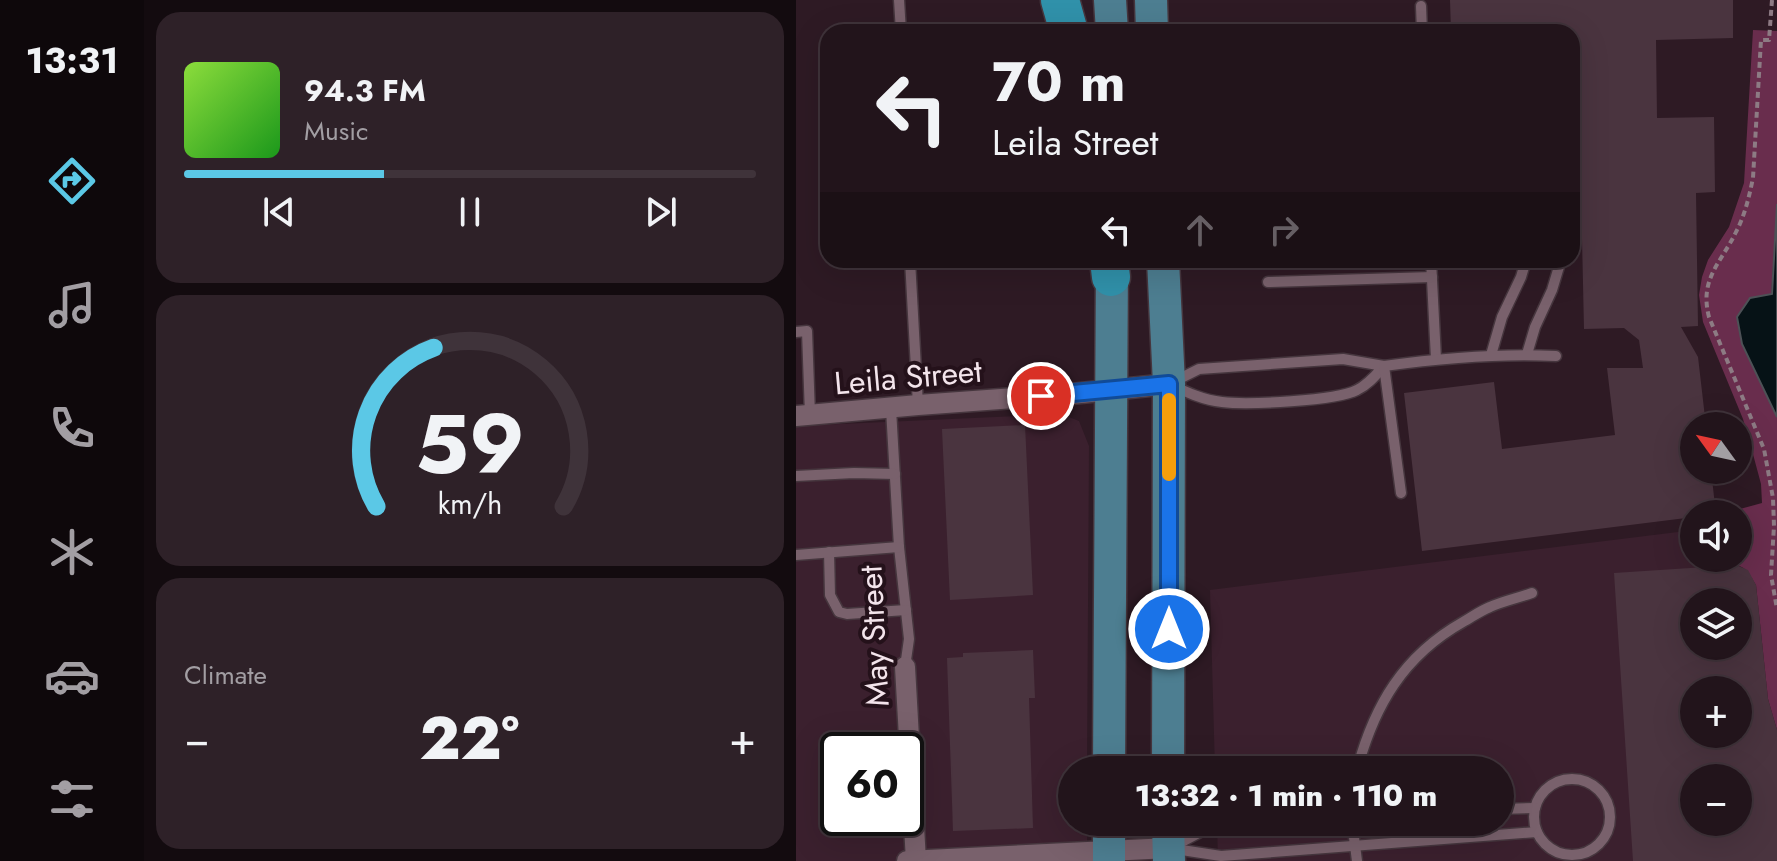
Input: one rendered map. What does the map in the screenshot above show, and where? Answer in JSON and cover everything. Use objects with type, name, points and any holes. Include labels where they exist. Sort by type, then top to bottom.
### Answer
[{"type":"highway","points":[[1060,0],[1067,24]]},
{"type":"main road","points":[[1110,0],[1112,24]]},
{"type":"main road","points":[[1151,0],[1152,24]]},
{"type":"main road","points":[[1109,756],[1111,268]]},
{"type":"main road","points":[[1163,268],[1169,384],[1168,756]]},
{"type":"street","name":"Leila Street","points":[[803,416],[1169,384]]},
{"type":"street","name":"May Street","points":[[905,667],[916,861]]},
{"type":"street","points":[[907,861],[1109,845],[1169,844]]},
{"type":"lane","points":[[899,0],[900,24]]},
{"type":"lane","points":[[1421,6],[1422,24]]},
{"type":"lane","points":[[910,268],[918,405]]},
{"type":"lane","points":[[1431,268],[1436,359]]},
{"type":"lane","points":[[1491,355],[1502,317],[1523,268]]},
{"type":"lane","points":[[1527,354],[1559,268]]},
{"type":"lane","points":[[1268,282],[1432,277]]},
{"type":"lane","points":[[796,332],[807,331],[803,416]]},
{"type":"lane","points":[[1169,384],[1199,369],[1218,366],[1343,359],[1384,366],[1491,355],[1556,356]]},
{"type":"lane","points":[[1169,384],[1198,397],[1219,402],[1343,396],[1360,389],[1384,366]]},
{"type":"lane","points":[[1384,366],[1401,493]]},
{"type":"lane","name":"May Street","points":[[891,409],[899,547],[909,639],[905,667]]},
{"type":"lane","points":[[796,476],[895,474]]},
{"type":"lane","points":[[796,555],[899,547]]},
{"type":"lane","points":[[829,552],[830,595],[839,612],[906,610]]},
{"type":"lane","points":[[1361,756],[1369,728],[1388,690],[1417,655],[1451,629],[1488,608],[1532,593]]},
{"type":"lane","points":[[1560,781],[1585,781],[1604,796],[1609,808],[1607,833],[1589,851],[1565,855],[1543,842],[1534,820],[1535,808],[1540,796],[1560,781]]},
{"type":"lane","points":[[1514,809],[1535,808]]},
{"type":"lane","points":[[1169,844],[1221,856],[1537,832]]},
{"type":"lane","points":[[1354,836],[1357,861]]},
{"type":"path","points":[[1772,0],[1769,40],[1761,40],[1750,196],[1736,231],[1710,276],[1706,305],[1764,449],[1773,498],[1771,575],[1777,609]]},
{"type":"shaded area","points":[[1753,30],[1777,31],[1777,204],[1765,390],[1777,417],[1777,730],[1768,699],[1756,585],[1748,572],[1752,572],[1752,506],[1762,503],[1761,484],[1752,452],[1752,412],[1740,412],[1703,322],[1699,295],[1708,260],[1729,227],[1744,183]]},
{"type":"shaded area","points":[[1777,204],[1777,417],[1742,344],[1737,317],[1750,298],[1772,294]]},
{"type":"shaded area","points":[[1061,414],[1079,421],[1089,446],[1087,756],[1058,756],[1058,836],[1087,836],[1087,861],[796,861],[796,426]]},
{"type":"shaded area","points":[[1680,532],[1680,572],[1749,572],[1756,585],[1768,699],[1777,730],[1777,861],[1218,861],[1217,836],[1514,836],[1514,756],[1215,756],[1210,590]]},
{"type":"building","points":[[1450,0],[1733,0],[1733,38],[1656,40],[1657,118],[1714,117],[1715,192],[1696,193],[1698,326],[1681,327],[1698,357],[1704,412],[1680,412],[1680,484],[1713,484],[1714,500],[1680,500],[1680,519],[1422,551],[1404,393],[1494,382],[1502,449],[1615,435],[1607,368],[1643,368],[1639,340],[1624,328],[1584,329],[1580,24],[1451,24]]},
{"type":"building","points":[[1025,425],[1033,595],[950,600],[942,429]]},
{"type":"building","points":[[1680,569],[1680,572],[1749,572],[1756,585],[1768,699],[1777,730],[1777,861],[1633,861],[1614,573]]},
{"type":"building","points":[[1033,650],[1035,698],[1029,698],[1033,828],[953,831],[947,658],[963,657],[963,653]]},
{"type":"slow traffic","points":[[1169,400],[1169,474]]},
{"type":"route","points":[[1041,396],[1169,384],[1169,629]]}]
